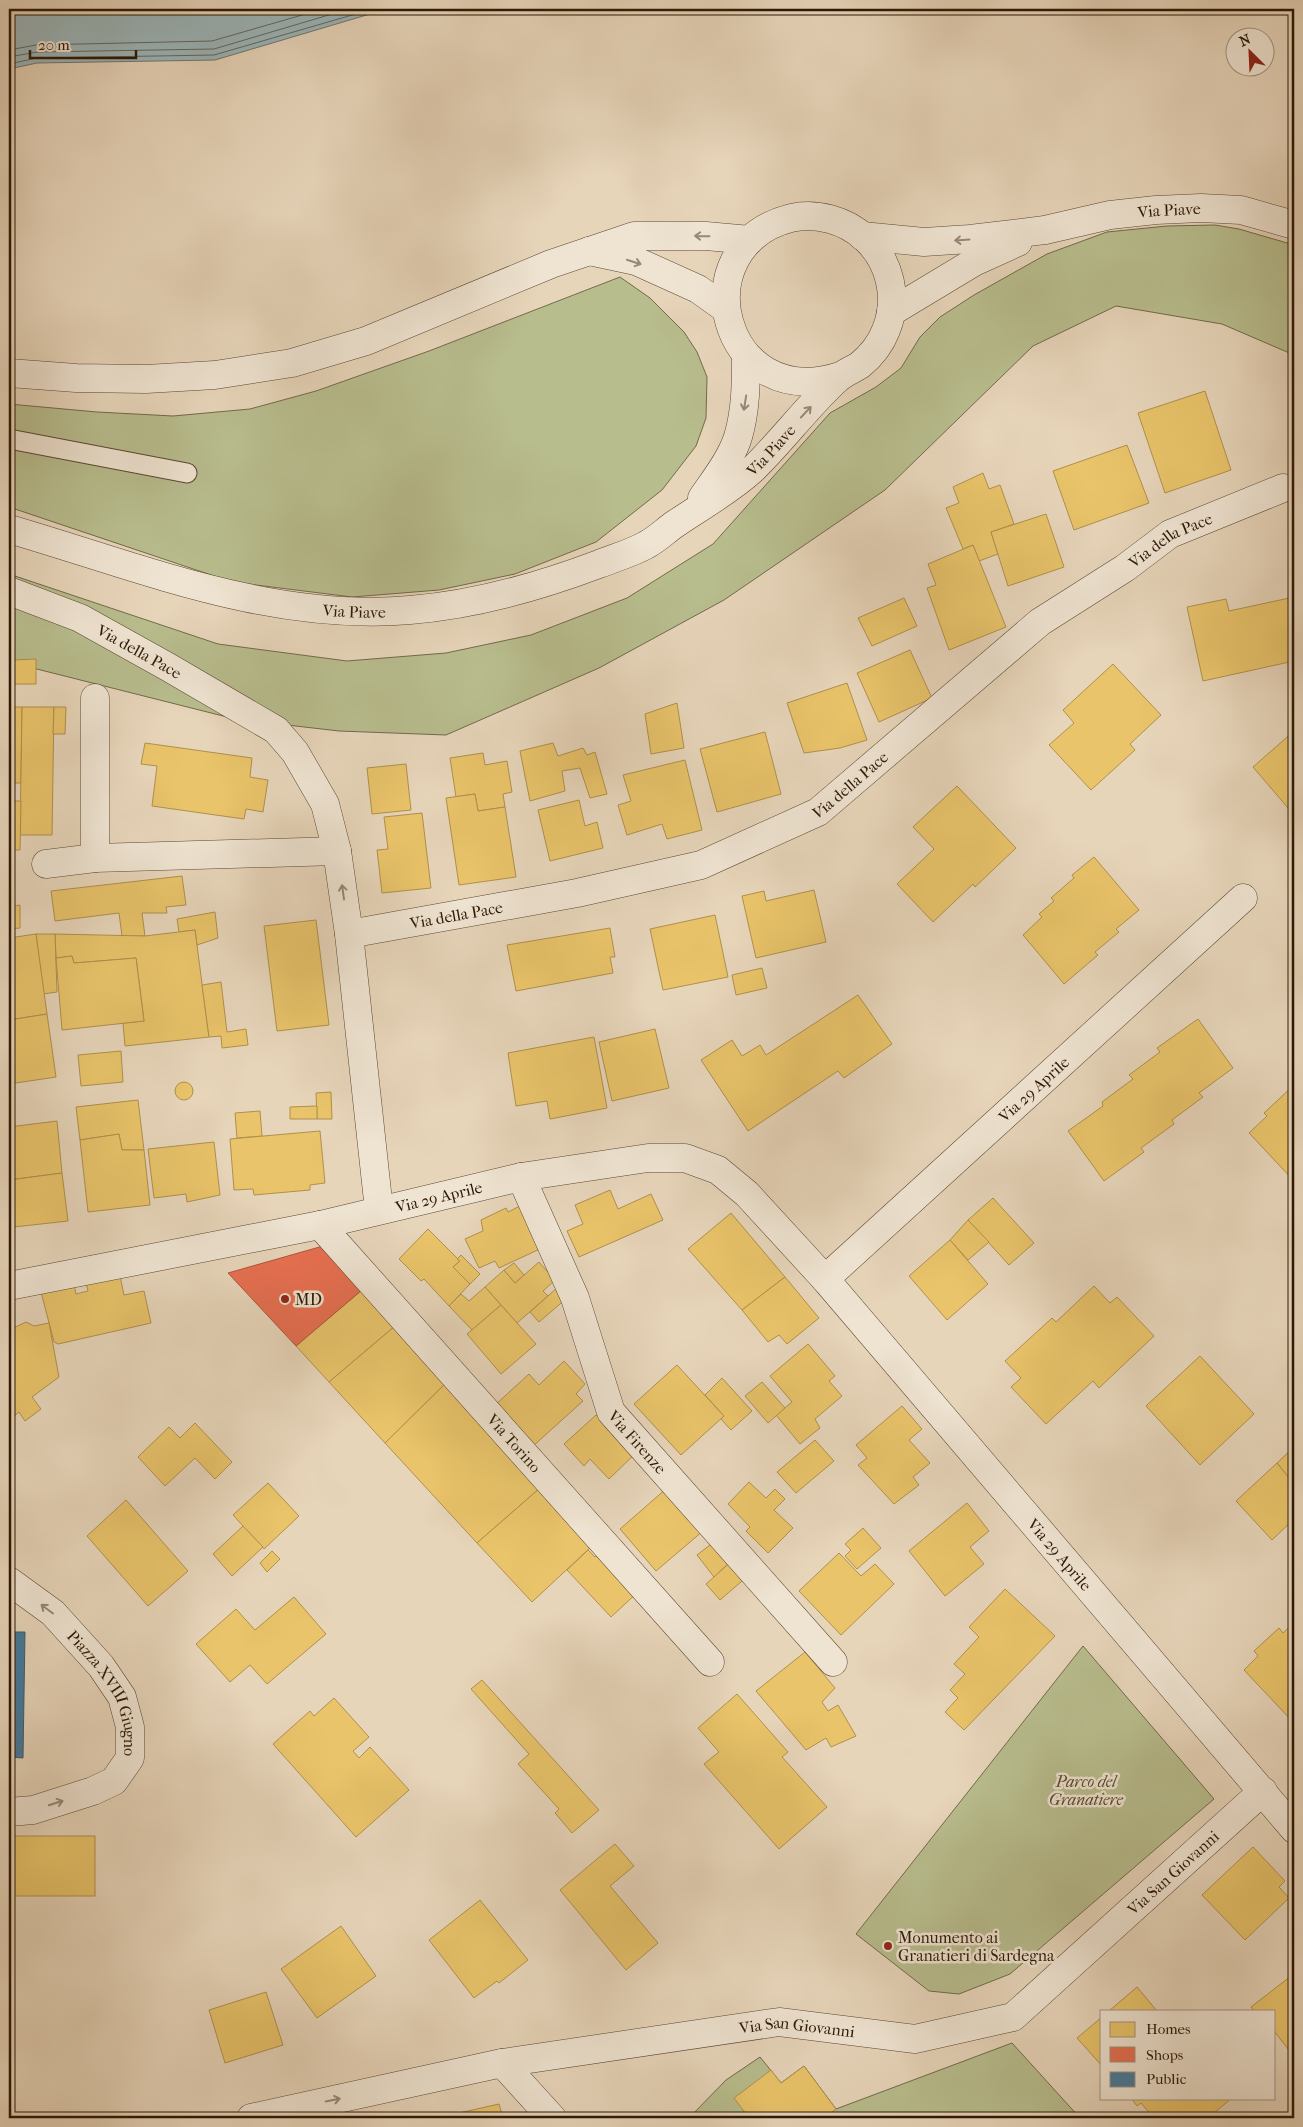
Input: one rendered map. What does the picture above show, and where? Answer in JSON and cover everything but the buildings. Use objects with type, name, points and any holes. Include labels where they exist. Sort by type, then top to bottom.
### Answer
[{"type":"street","name":"Via Piave","points":[[862,236],[924,242],[970,239],[1045,230],[1110,215],[1201,208],[1241,210],[1294,225]]},
{"type":"street","points":[[804,216],[824,218],[845,224],[862,236],[877,252],[887,270],[892,291],[891,312],[885,333],[873,351],[858,366],[840,376],[819,382],[792,381],[768,372],[746,355],[736,340],[726,309],[726,291],[730,273],[740,252],[750,240],[772,225],[804,216]]},
{"type":"street","name":"Via Piave","points":[[891,312],[974,262],[1045,230]]},
{"type":"street","points":[[9,373],[76,378],[146,378],[215,375],[292,363],[366,342],[587,250],[634,236],[706,236],[750,240]]},
{"type":"street","points":[[587,250],[636,261],[698,289],[726,309]]},
{"type":"street","name":"Via Piave","points":[[691,513],[719,474],[738,438],[746,400],[746,355]]},
{"type":"street","name":"Via Piave","points":[[9,529],[190,586],[272,604],[335,611],[409,610],[497,597],[575,573],[645,546],[750,472],[840,376]]},
{"type":"street","name":"Via della Pace","points":[[349,934],[577,892],[701,865],[818,812],[1040,622],[1125,568],[1170,534],[1283,488]]},
{"type":"street","name":"Via della Pace","points":[[9,591],[80,618],[276,730],[295,752],[325,804],[337,850],[349,934],[379,1210]]},
{"type":"street","points":[[95,698],[95,858]]},
{"type":"street","points":[[46,864],[95,858],[337,850]]},
{"type":"street","name":"Via 29 Aprile","points":[[825,1279],[1243,898]]},
{"type":"street","name":"Via 29 Aprile","points":[[9,1286],[320,1225],[521,1177],[648,1158],[685,1158],[718,1170],[747,1194],[825,1279],[1294,1829]]},
{"type":"street","name":"Via Firenze","points":[[521,1177],[576,1298],[611,1412],[833,1662]]},
{"type":"street","name":"Via Torino","points":[[320,1225],[710,1662]]},
{"type":"street","name":"Piazza XVIII Giugno","points":[[9,1581],[53,1613],[100,1666],[122,1697],[130,1727],[130,1758],[114,1781],[93,1791],[33,1810],[9,1812]]},
{"type":"street","name":"Via San Giovanni","points":[[251,2118],[502,2063],[779,2022],[915,2038],[1013,2017],[1263,1792]]},
{"type":"street","points":[[502,2063],[552,2118]]},
{"type":"lane","points":[[9,439],[187,472]]},
{"type":"green space","points":[[1215,225],[1239,229],[1294,245],[1294,355],[1222,324],[1116,306],[1033,346],[885,490],[724,600],[599,668],[446,735],[339,731],[235,719],[9,662],[9,574],[218,644],[347,661],[446,653],[531,635],[627,598],[713,544],[830,413],[876,387],[901,368],[920,337],[940,317],[974,295],[1047,254],[1107,232],[1167,226]]},
{"type":"green space","points":[[620,277],[650,298],[684,332],[697,352],[707,377],[706,418],[696,446],[662,490],[596,542],[515,574],[439,590],[352,597],[232,582],[9,507],[9,404],[97,412],[173,416],[250,409],[316,391],[429,351]]},
{"type":"green space","name":"Parco del Granatiere","points":[[1083,1646],[1214,1799],[1010,1974],[959,1994],[929,1991],[856,1934]]},
{"type":"green space","points":[[1012,2043],[1080,2118],[689,2118],[726,2080],[760,2057],[781,2083],[804,2066],[836,2109]]},
{"type":"water","points":[[9,9],[403,9],[370,14],[215,60],[37,63],[9,69]]},
{"type":"place","name":"MD","points":[[285,1299]]},
{"type":"place","name":"Monumento ai Granatieri di Sardegna","points":[[888,1946]]}]
